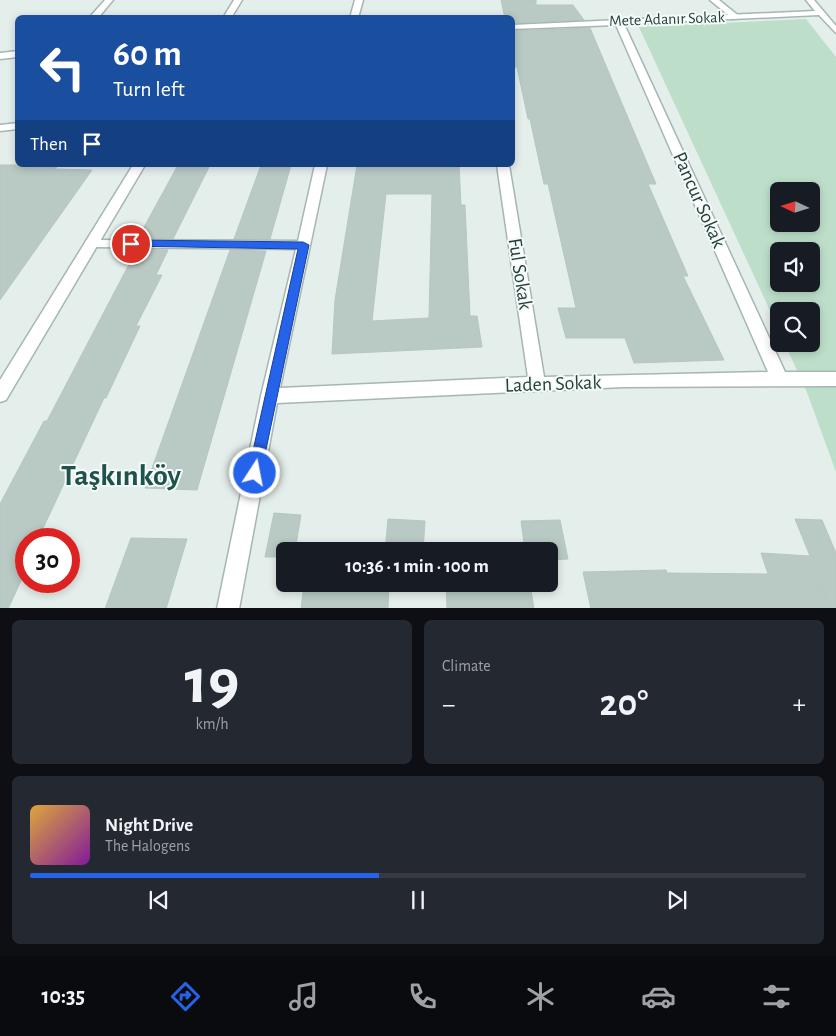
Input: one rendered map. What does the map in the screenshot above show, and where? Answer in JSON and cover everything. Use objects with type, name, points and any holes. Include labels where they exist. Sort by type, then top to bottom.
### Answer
[{"type":"street","points":[[96,15],[110,0]]},
{"type":"street","points":[[229,15],[238,0]]},
{"type":"street","points":[[355,15],[358,0]]},
{"type":"street","points":[[714,0],[736,17]]},
{"type":"street","points":[[810,0],[836,31]]},
{"type":"street","name":"Mete Adanır Sokak","points":[[515,26],[821,13]]},
{"type":"street","name":"Pancur Sokak","points":[[618,21],[779,378]]},
{"type":"street","points":[[0,56],[15,54]]},
{"type":"street","points":[[0,128],[15,126]]},
{"type":"street","points":[[0,395],[138,167]]},
{"type":"street","points":[[228,608],[270,396],[321,167]]},
{"type":"street","name":"Ful Sokak","points":[[503,167],[537,384]]},
{"type":"street","points":[[92,243],[303,245]]},
{"type":"street","name":"Laden Sokak","points":[[270,396],[537,384],[779,378],[836,379]]},
{"type":"green space","points":[[806,19],[836,57],[836,472],[808,395],[789,352],[820,352],[820,302],[770,302],[770,311],[639,27]]},
{"type":"building","points":[[501,0],[536,0],[536,5],[573,5],[584,20],[515,23],[515,15],[504,15]]},
{"type":"building","points":[[590,28],[656,184],[648,184],[688,276],[683,276],[724,360],[634,363],[625,338],[566,338],[558,308],[576,308],[548,184],[544,184],[530,119],[528,119],[517,67],[515,67],[515,31]]},
{"type":"building","points":[[0,165],[92,170],[0,300]]},
{"type":"building","points":[[177,167],[209,167],[173,239],[143,238],[147,230],[143,229]]},
{"type":"building","points":[[260,167],[290,167],[270,239],[234,239]]},
{"type":"building","points":[[357,167],[459,167],[461,205],[465,205],[470,316],[477,316],[482,347],[332,354],[335,300]],"holes":[[[386,194],[432,194],[429,318],[372,321]]]},
{"type":"building","points":[[137,249],[168,250],[156,275],[162,275],[136,326],[140,326],[43,528],[15,528],[15,593],[8,608],[0,608],[0,504],[44,421],[47,421]]},
{"type":"building","points":[[230,250],[266,251],[197,490],[145,488]]},
{"type":"building","points":[[274,513],[301,515],[296,542],[276,542],[276,557],[265,557]]},
{"type":"building","points":[[388,519],[425,521],[424,542],[386,542]]},
{"type":"building","points":[[795,519],[822,520],[836,553],[836,608],[831,608],[820,585],[830,608],[591,608],[583,572],[666,570],[667,573],[768,574],[761,553],[810,556]]},
{"type":"building","points":[[560,520],[568,559],[558,560],[558,542],[524,542],[521,521]]},
{"type":"building","points":[[131,538],[187,539],[166,608],[105,608]]},
{"type":"building","points":[[303,592],[389,592],[388,608],[301,608]]},
{"type":"building","points":[[446,592],[531,592],[534,608],[447,608]]},
{"type":"district","name":"Taşkınköy","points":[[121,476]]},
{"type":"route","points":[[131,244],[303,245],[255,473]]}]
